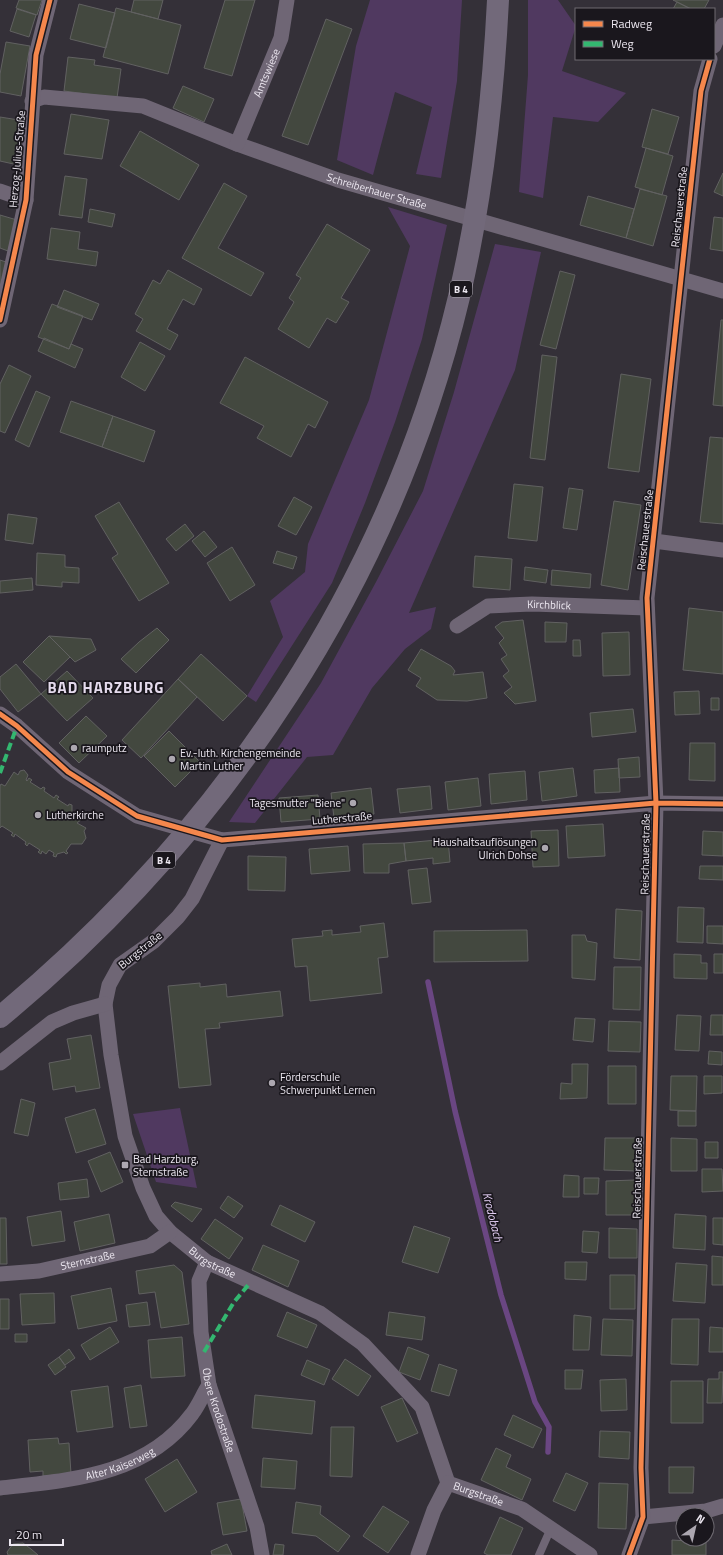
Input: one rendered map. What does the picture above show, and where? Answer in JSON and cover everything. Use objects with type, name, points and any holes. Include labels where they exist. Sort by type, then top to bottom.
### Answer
[{"type":"highway","name":"B 4","points":[[0,1017],[62,963],[111,916],[145,881],[203,814],[254,747],[290,693],[333,620],[363,563],[394,494],[423,418],[436,380],[459,298],[478,202],[484,160],[493,82],[498,0]]},
{"type":"street","name":"Herzog-Julius-Straße","points":[[0,320],[26,200],[36,55],[50,0]]},
{"type":"street","name":"Amtswiese","points":[[237,144],[281,38],[287,0]]},
{"type":"street","points":[[715,44],[723,25]]},
{"type":"street","name":"Reischauerstraße","points":[[629,1555],[643,1517],[641,1468],[656,803],[647,598],[701,91],[710,60]]},
{"type":"street","name":"Schreiberhauer Straße","points":[[32,100],[44,97],[143,106],[237,144],[338,180],[723,291]]},
{"type":"street","points":[[0,191],[26,200]]},
{"type":"street","points":[[654,541],[723,550]]},
{"type":"street","name":"Kirchblick","points":[[458,626],[488,606],[532,604],[647,608]]},
{"type":"street","name":"Lutherstraße","points":[[0,714],[17,726],[68,772],[137,816],[219,839],[656,803],[723,804]]},
{"type":"street","name":"Burgstraße","points":[[219,839],[192,899],[178,917],[154,941],[120,965],[109,985],[106,1004],[111,1054],[125,1136],[143,1188],[156,1216],[170,1232],[207,1262],[320,1313],[363,1344],[422,1407],[448,1483],[522,1509],[590,1555]]},
{"type":"street","points":[[0,1063],[52,1022],[73,1013],[106,1004]]},
{"type":"street","name":"Sternstraße","points":[[0,1274],[39,1271],[150,1246],[170,1232]]},
{"type":"street","name":"Obere Krodostraße","points":[[207,1262],[199,1282],[201,1332],[209,1385],[257,1527],[262,1555]]},
{"type":"street","name":"Alter Kaiserweg","points":[[0,1488],[90,1476],[128,1465],[152,1451],[182,1425],[193,1414],[209,1385]]},
{"type":"street","points":[[418,1555],[434,1510],[448,1483]]},
{"type":"street","points":[[643,1517],[706,1511],[723,1506]]},
{"type":"lane","points":[[539,1555],[551,1528]]},
{"type":"shaded area","points":[[370,0],[462,0],[457,81],[441,178],[416,174],[432,107],[395,92],[373,175],[337,160],[356,46]]},
{"type":"shaded area","points":[[528,0],[558,0],[575,25],[575,29],[562,71],[626,93],[598,122],[553,117],[543,198],[519,192],[528,75]]},
{"type":"shaded area","points":[[388,207],[447,225],[422,339],[395,422],[365,503],[332,583],[256,702],[247,696],[283,637],[270,601],[305,572],[308,544],[369,400],[410,246]]},
{"type":"shaded area","points":[[495,244],[541,252],[515,370],[409,613],[436,607],[431,629],[405,649],[372,688],[333,755],[307,757],[255,823],[229,822],[321,683],[423,491],[454,392]]},
{"type":"shaded area","points":[[180,1108],[197,1188],[156,1182],[133,1114]]},
{"type":"building","points":[[19,0],[42,0],[37,15],[16,8]]},
{"type":"building","points":[[134,0],[163,0],[158,19],[131,12]]},
{"type":"building","points":[[225,0],[255,0],[232,76],[204,68]]},
{"type":"building","points":[[673,0],[709,0],[705,8],[689,8]]},
{"type":"building","points":[[677,2],[689,8],[674,8]]},
{"type":"building","points":[[79,4],[115,13],[106,48],[70,39]]},
{"type":"building","points":[[116,8],[181,25],[168,74],[103,57]]},
{"type":"building","points":[[17,9],[36,15],[29,37],[10,31]]},
{"type":"building","points":[[326,19],[352,29],[308,145],[282,136]]},
{"type":"building","points":[[6,42],[30,46],[21,96],[0,92],[0,74]]},
{"type":"building","points":[[68,57],[95,60],[94,65],[121,69],[117,98],[64,91]]},
{"type":"building","points":[[183,86],[214,99],[204,122],[173,108]]},
{"type":"building","points":[[652,109],[679,117],[668,154],[642,147]]},
{"type":"building","points":[[71,114],[109,120],[102,159],[64,154]]},
{"type":"building","points":[[0,117],[25,121],[18,165],[0,161]]},
{"type":"building","points":[[140,131],[199,165],[179,200],[120,166]]},
{"type":"building","points":[[646,148],[673,156],[662,195],[635,187]]},
{"type":"building","points":[[723,173],[723,196],[714,192]]},
{"type":"building","points":[[65,176],[87,179],[82,218],[59,215]]},
{"type":"building","points":[[224,183],[247,196],[218,248],[264,273],[251,296],[182,258]]},
{"type":"building","points":[[640,189],[667,196],[653,246],[626,238]]},
{"type":"building","points":[[588,196],[634,209],[626,238],[580,225]]},
{"type":"building","points":[[90,209],[115,214],[112,227],[88,222]]},
{"type":"building","points":[[0,215],[17,220],[8,251],[0,248]]},
{"type":"building","points":[[714,217],[723,218],[723,251],[710,249]]},
{"type":"building","points":[[327,224],[370,250],[341,298],[349,302],[336,323],[327,318],[309,348],[278,329],[294,302],[289,298],[301,278],[296,275]]},
{"type":"building","points":[[51,228],[80,232],[78,249],[98,252],[96,266],[47,259]]},
{"type":"building","points":[[0,260],[9,263],[0,287]]},
{"type":"building","points":[[168,270],[202,289],[194,305],[183,299],[167,329],[178,335],[170,350],[136,331],[143,319],[135,314],[153,280],[160,284]]},
{"type":"building","points":[[560,271],[575,275],[556,349],[540,345]]},
{"type":"building","points":[[64,290],[99,304],[92,320],[57,307]]},
{"type":"building","points":[[52,304],[83,316],[69,349],[38,337]]},
{"type":"building","points":[[721,320],[723,320],[723,406],[713,405]]},
{"type":"building","points":[[44,338],[69,349],[71,344],[83,349],[75,368],[38,351]]},
{"type":"building","points":[[140,342],[165,356],[145,391],[121,377]]},
{"type":"building","points":[[542,355],[557,357],[545,460],[530,458]]},
{"type":"building","points":[[245,357],[328,402],[315,428],[308,424],[291,457],[257,438],[264,426],[220,403]]},
{"type":"building","points":[[9,365],[31,376],[5,433],[0,431],[0,384]]},
{"type":"building","points":[[621,374],[651,379],[639,472],[608,468]]},
{"type":"building","points":[[36,391],[50,397],[29,447],[15,440]]},
{"type":"building","points":[[71,401],[113,416],[102,447],[60,432]]},
{"type":"building","points":[[113,416],[155,431],[144,462],[102,447]]},
{"type":"building","points":[[710,437],[723,438],[723,524],[700,522]]},
{"type":"building","points":[[514,484],[543,487],[537,541],[508,538]]},
{"type":"building","points":[[569,488],[583,490],[577,530],[563,528]]},
{"type":"building","points":[[294,497],[312,507],[296,535],[278,526]]},
{"type":"building","points":[[614,501],[641,505],[628,590],[601,585]]},
{"type":"building","points":[[119,502],[169,583],[139,601],[112,558],[118,554],[95,516]]},
{"type":"building","points":[[8,514],[37,518],[33,544],[5,540]]},
{"type":"building","points":[[185,524],[194,536],[176,551],[166,539]]},
{"type":"building","points":[[204,531],[217,547],[205,557],[192,541]]},
{"type":"building","points":[[232,547],[255,585],[230,601],[207,563]]},
{"type":"building","points":[[277,551],[297,557],[293,569],[273,563]]},
{"type":"building","points":[[37,553],[65,555],[65,567],[79,568],[79,583],[62,582],[62,587],[36,585]]},
{"type":"building","points":[[475,556],[512,559],[510,590],[473,587]]},
{"type":"building","points":[[525,567],[548,570],[546,583],[524,580]]},
{"type":"building","points":[[552,570],[591,574],[590,588],[551,585]]},
{"type":"building","points":[[32,578],[33,590],[0,593],[0,581]]},
{"type":"building","points":[[689,608],[723,612],[723,674],[683,670]]},
{"type":"building","points":[[523,620],[536,701],[515,704],[504,693],[512,687],[503,676],[509,671],[501,659],[507,655],[499,643],[504,638],[495,627],[502,622]]},
{"type":"building","points":[[545,622],[567,623],[566,642],[545,642]]},
{"type":"building","points":[[157,628],[169,640],[136,673],[121,659]]},
{"type":"building","points":[[629,632],[630,675],[603,676],[602,633]]},
{"type":"building","points":[[49,636],[70,657],[44,682],[23,662]]},
{"type":"building","points":[[49,636],[91,639],[96,650],[75,662]]},
{"type":"building","points":[[573,640],[580,640],[581,656],[573,656]]},
{"type":"building","points":[[421,649],[451,666],[455,671],[453,675],[483,672],[487,698],[467,701],[437,700],[416,686],[421,678],[408,670]]},
{"type":"building","points":[[201,654],[247,696],[223,721],[178,679]]},
{"type":"building","points":[[16,664],[41,694],[18,712],[0,689],[0,677]]},
{"type":"building","points":[[67,671],[93,698],[67,721],[41,694]]},
{"type":"building","points":[[178,679],[197,697],[141,758],[122,740]]},
{"type":"building","points":[[699,691],[700,714],[675,715],[674,692]]},
{"type":"building","points":[[711,698],[719,698],[719,710],[711,710]]},
{"type":"building","points":[[633,709],[636,732],[592,737],[590,713]]},
{"type":"building","points":[[86,716],[107,736],[79,763],[59,743]]},
{"type":"building","name":"Ev.-luth. Kirchengemeinde Martin Luther","points":[[169,731],[200,762],[175,787],[144,756]]},
{"type":"building","points":[[690,743],[715,743],[715,781],[689,780]]},
{"type":"building","points":[[639,757],[640,777],[619,778],[618,759]]},
{"type":"building","points":[[573,768],[577,796],[542,801],[539,772]]},
{"type":"building","points":[[619,768],[620,792],[595,793],[594,770]]},
{"type":"building","name":"Lutherkirche","points":[[24,770],[28,775],[27,781],[29,778],[32,780],[30,782],[41,789],[43,787],[45,788],[44,791],[54,798],[56,795],[59,797],[57,799],[68,806],[69,804],[72,805],[72,813],[81,817],[82,819],[77,823],[86,828],[84,831],[86,838],[82,844],[71,844],[66,851],[68,853],[66,854],[64,852],[57,854],[56,857],[53,856],[54,853],[49,850],[46,854],[42,851],[41,854],[38,852],[40,850],[29,843],[27,846],[25,844],[26,842],[15,834],[14,837],[11,835],[13,833],[2,826],[0,828],[0,786],[1,784],[5,786],[14,772],[18,775],[20,771]]},
{"type":"building","points":[[525,771],[527,800],[491,804],[489,774]]},
{"type":"building","points":[[478,778],[481,806],[448,810],[445,782]]},
{"type":"building","points":[[430,786],[432,809],[400,813],[397,789]]},
{"type":"building","name":"Tagesmutter \"Biene\"","points":[[371,788],[374,814],[334,818],[331,793]]},
{"type":"building","points":[[318,795],[320,819],[281,822],[279,798]]},
{"type":"building","points":[[603,824],[605,856],[568,858],[566,826]]},
{"type":"building","name":"Haushaltsauflösungen Ulrich Dohse","points":[[558,830],[559,866],[533,867],[531,831]]},
{"type":"building","points":[[703,831],[723,832],[723,856],[702,855]]},
{"type":"building","points":[[448,839],[450,862],[433,864],[433,858],[406,861],[404,843]]},
{"type":"building","points":[[404,843],[406,861],[389,864],[389,873],[364,873],[363,844]]},
{"type":"building","points":[[348,846],[350,871],[311,874],[309,849]]},
{"type":"building","points":[[248,856],[286,857],[285,891],[248,890]]},
{"type":"building","points":[[700,866],[723,866],[723,880],[699,879]]},
{"type":"building","points":[[427,868],[431,902],[412,904],[408,870]]},
{"type":"building","points":[[678,907],[704,908],[703,943],[677,942]]},
{"type":"building","points":[[616,909],[642,911],[640,960],[614,958]]},
{"type":"building","points":[[384,923],[388,957],[378,958],[382,993],[310,1001],[307,966],[295,967],[292,939],[323,936],[322,931],[332,930],[332,935],[361,932],[360,926]]},
{"type":"building","points":[[707,926],[723,926],[723,944],[707,943]]},
{"type":"building","points":[[527,930],[528,961],[434,962],[434,931]]},
{"type":"building","points":[[572,935],[585,935],[587,941],[597,943],[595,980],[572,978]]},
{"type":"building","points":[[674,954],[701,955],[701,963],[707,963],[707,979],[674,978]]},
{"type":"building","points":[[714,954],[723,954],[723,973],[714,973]]},
{"type":"building","points":[[614,967],[641,967],[640,1010],[613,1009]]},
{"type":"building","points":[[200,983],[200,987],[226,984],[227,997],[280,991],[283,1016],[219,1023],[220,1028],[205,1029],[211,1085],[179,1088],[168,986]]},
{"type":"building","points":[[677,1015],[701,1016],[699,1051],[675,1050]]},
{"type":"building","points":[[711,1015],[723,1015],[723,1035],[710,1035]]},
{"type":"building","points":[[575,1018],[595,1019],[593,1042],[573,1040]]},
{"type":"building","points":[[609,1021],[641,1022],[640,1052],[608,1051]]},
{"type":"building","points":[[91,1035],[100,1088],[76,1092],[75,1086],[53,1090],[49,1063],[71,1059],[67,1039]]},
{"type":"building","points":[[709,1051],[722,1052],[722,1065],[708,1064]]},
{"type":"building","points":[[572,1064],[588,1064],[587,1098],[560,1099],[561,1083],[572,1084]]},
{"type":"building","points":[[608,1066],[636,1066],[636,1104],[608,1104]]},
{"type":"building","points":[[671,1076],[697,1076],[696,1111],[670,1110]]},
{"type":"building","points":[[704,1076],[722,1076],[722,1093],[704,1094]]},
{"type":"building","points":[[21,1099],[35,1103],[28,1136],[14,1133]]},
{"type":"building","points":[[95,1109],[106,1144],[76,1153],[65,1118]]},
{"type":"building","points":[[678,1111],[696,1111],[696,1126],[678,1126]]},
{"type":"building","points":[[605,1138],[636,1138],[636,1171],[604,1170]]},
{"type":"building","points":[[671,1138],[697,1139],[697,1171],[671,1171]]},
{"type":"building","points":[[705,1142],[718,1142],[718,1158],[705,1158]]},
{"type":"building","points":[[110,1152],[123,1182],[101,1192],[88,1161]]},
{"type":"building","points":[[702,1169],[722,1169],[723,1191],[702,1192]]},
{"type":"building","points":[[564,1175],[579,1176],[579,1197],[563,1197]]},
{"type":"building","points":[[584,1178],[599,1178],[598,1194],[584,1194]]},
{"type":"building","points":[[87,1179],[89,1197],[60,1200],[58,1183]]},
{"type":"building","points":[[635,1180],[636,1215],[606,1215],[606,1181]]},
{"type":"building","points":[[228,1196],[243,1206],[234,1218],[220,1208]]},
{"type":"building","points":[[175,1202],[202,1209],[192,1222],[171,1206]]},
{"type":"building","points":[[280,1205],[315,1222],[305,1242],[271,1225]]},
{"type":"building","points":[[61,1211],[65,1241],[32,1246],[27,1217]]},
{"type":"building","points":[[109,1214],[115,1243],[80,1251],[74,1222]]},
{"type":"building","points":[[675,1214],[706,1216],[705,1250],[673,1248]]},
{"type":"building","points":[[0,1218],[6,1218],[7,1264],[0,1264]]},
{"type":"building","points":[[713,1218],[723,1218],[723,1245],[713,1244]]},
{"type":"building","points":[[215,1219],[243,1238],[229,1259],[201,1239]]},
{"type":"building","points":[[414,1226],[450,1238],[438,1273],[402,1262]]},
{"type":"building","points":[[609,1228],[637,1229],[637,1258],[609,1258]]},
{"type":"building","points":[[583,1231],[599,1232],[597,1253],[582,1252]]},
{"type":"building","points":[[263,1245],[299,1261],[288,1287],[252,1270]]},
{"type":"building","points":[[712,1256],[723,1257],[723,1285],[712,1285]]},
{"type":"building","points":[[565,1262],[587,1262],[586,1280],[565,1279]]},
{"type":"building","points":[[676,1263],[707,1265],[705,1303],[673,1301]]},
{"type":"building","points":[[174,1265],[182,1272],[189,1324],[161,1328],[155,1292],[139,1294],[136,1271]]},
{"type":"building","points":[[610,1275],[635,1275],[635,1309],[610,1309]]},
{"type":"building","points":[[111,1288],[117,1321],[78,1329],[71,1296]]},
{"type":"building","points":[[54,1293],[55,1323],[22,1325],[20,1294]]},
{"type":"building","points":[[0,1299],[9,1299],[9,1329],[0,1329]]},
{"type":"building","points":[[147,1302],[150,1325],[129,1327],[126,1305]]},
{"type":"building","points":[[287,1312],[317,1325],[307,1348],[277,1336]]},
{"type":"building","points":[[389,1312],[425,1317],[422,1340],[386,1335]]},
{"type":"building","points":[[574,1315],[591,1317],[589,1350],[573,1350]]},
{"type":"building","points":[[603,1319],[633,1320],[632,1356],[601,1355]]},
{"type":"building","points":[[672,1319],[699,1319],[698,1365],[671,1364]]},
{"type":"building","points":[[110,1327],[119,1342],[90,1360],[81,1345]]},
{"type":"building","points":[[710,1327],[723,1328],[723,1352],[709,1352]]},
{"type":"building","points":[[15,1334],[27,1334],[27,1342],[15,1342]]},
{"type":"building","points":[[182,1337],[185,1376],[151,1378],[148,1340]]},
{"type":"building","points":[[408,1347],[429,1355],[420,1380],[399,1372]]},
{"type":"building","points":[[69,1349],[75,1358],[65,1365],[59,1357]]},
{"type":"building","points":[[59,1357],[66,1367],[55,1375],[48,1365]]},
{"type":"building","points":[[345,1359],[371,1376],[358,1396],[332,1379]]},
{"type":"building","points":[[307,1360],[330,1370],[324,1385],[301,1375]]},
{"type":"building","points":[[439,1364],[457,1370],[449,1396],[431,1391]]},
{"type":"building","points":[[565,1370],[583,1370],[581,1389],[565,1389]]},
{"type":"building","points":[[719,1372],[723,1372],[722,1403],[707,1403],[708,1379],[719,1379]]},
{"type":"building","points":[[626,1379],[627,1410],[601,1411],[600,1380]]},
{"type":"building","points":[[671,1381],[703,1381],[703,1423],[671,1423]]},
{"type":"building","points":[[141,1385],[147,1426],[130,1428],[124,1388]]},
{"type":"building","points":[[108,1386],[113,1427],[77,1432],[71,1391]]},
{"type":"building","points":[[255,1395],[315,1401],[312,1434],[252,1428]]},
{"type":"building","points":[[402,1398],[418,1433],[397,1442],[381,1407]]},
{"type":"building","points":[[513,1415],[542,1429],[533,1448],[504,1435]]},
{"type":"building","points":[[331,1427],[354,1427],[352,1477],[330,1476]]},
{"type":"building","points":[[600,1431],[630,1432],[629,1459],[599,1457]]},
{"type":"building","points":[[58,1438],[59,1444],[69,1443],[71,1474],[43,1476],[43,1471],[30,1472],[28,1440]]},
{"type":"building","points":[[496,1448],[511,1455],[506,1467],[531,1479],[522,1500],[481,1480]]},
{"type":"building","points":[[263,1458],[297,1461],[295,1489],[261,1487]]},
{"type":"building","points":[[177,1459],[197,1492],[165,1512],[145,1479]]},
{"type":"building","points":[[669,1467],[694,1467],[693,1493],[669,1493]]},
{"type":"building","points":[[566,1473],[588,1483],[575,1511],[553,1501]]},
{"type":"building","points":[[599,1483],[628,1484],[626,1529],[598,1528]]},
{"type":"building","points":[[241,1499],[247,1531],[223,1535],[217,1503]]},
{"type":"building","points":[[296,1502],[321,1506],[320,1514],[350,1536],[338,1552],[316,1536],[292,1533]]},
{"type":"building","points":[[383,1506],[409,1522],[388,1553],[363,1536]]},
{"type":"building","points":[[500,1517],[523,1528],[511,1555],[488,1555],[484,1553]]},
{"type":"building","points":[[672,1540],[675,1540],[675,1547],[706,1547],[706,1555],[672,1555]]},
{"type":"building","points":[[23,1543],[38,1555],[8,1555],[7,1552],[13,1544]]},
{"type":"building","points":[[227,1544],[232,1555],[212,1555],[211,1551]]},
{"type":"building","points":[[275,1544],[284,1545],[283,1555],[273,1555]]},
{"type":"waterway","name":"Krodobach","points":[[428,982],[455,1111],[501,1295],[535,1402],[549,1427],[548,1452]]},
{"type":"marked path","points":[[0,773],[17,726]]},
{"type":"marked path","points":[[204,1352],[234,1302],[250,1283]]},
{"type":"cycle path","points":[[0,320],[26,200],[36,55],[50,0]]},
{"type":"cycle path","points":[[629,1555],[643,1517],[641,1468],[656,803],[647,598],[701,91],[710,60]]},
{"type":"cycle path","points":[[0,714],[17,726],[68,772],[137,816],[222,840],[656,803],[723,804]]},
{"type":"place","name":"raumputz","points":[[74,748]]},
{"type":"place","name":"Ev.-luth. Kirchengemeinde Martin Luther","points":[[172,759]]},
{"type":"place","name":"Tagesmutter \"Biene\"","points":[[353,803]]},
{"type":"place","name":"Lutherkirche","points":[[38,815]]},
{"type":"place","name":"Haushaltsauflösungen Ulrich Dohse","points":[[545,848]]},
{"type":"place","name":"Förderschule Schwerpunkt Lernen","points":[[272,1083]]},
{"type":"place","name":"Bad Harzburg, Sternstraße","points":[[125,1165]]},
{"type":"district","name":"BAD HARZBURG","points":[[106,687]]}]
